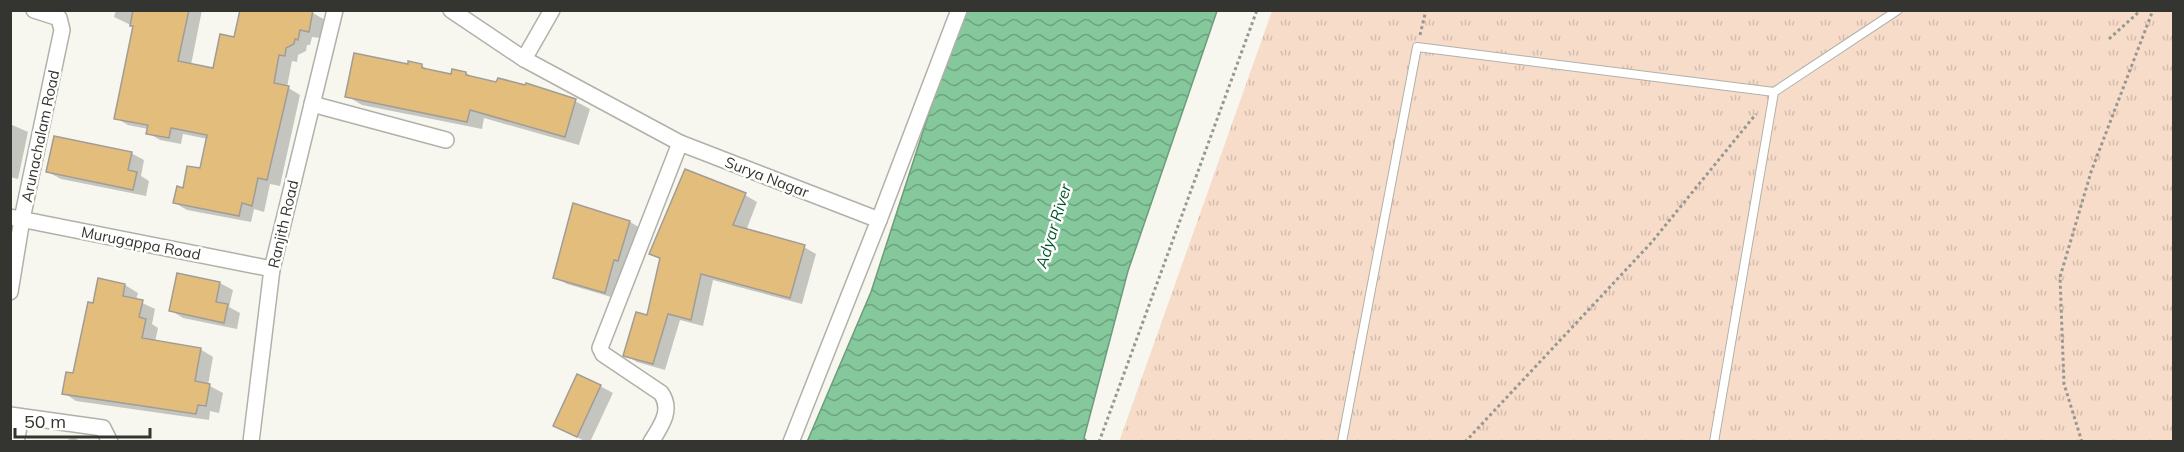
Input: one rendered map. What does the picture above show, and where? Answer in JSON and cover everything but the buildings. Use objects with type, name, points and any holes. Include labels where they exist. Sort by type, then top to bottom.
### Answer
[{"type":"street","name":"Arunachalam Road","points":[[10,291],[16,218],[62,30],[59,18],[34,10]]},
{"type":"street","name":"Ranjith Road","points":[[251,441],[272,269],[335,10]]},
{"type":"street","name":"Surya Nagar","points":[[451,10],[524,59],[680,143],[879,220]]},
{"type":"street","points":[[524,59],[552,10]]},
{"type":"street","points":[[791,441],[879,220],[958,10]]},
{"type":"street","points":[[312,104],[446,140]]},
{"type":"street","points":[[651,441],[665,416],[666,400],[661,393],[603,354],[600,348],[680,143]]},
{"type":"street","name":"Murugappa Road","points":[[16,218],[272,269]]},
{"type":"street","points":[[16,441],[16,416],[103,428],[110,441]]},
{"type":"lane","points":[[1342,441],[1417,47],[1774,92],[1898,10]]},
{"type":"lane","points":[[1714,441],[1774,92]]},
{"type":"path","points":[[1099,441],[1257,10]]},
{"type":"path","points":[[1417,47],[1426,10]]},
{"type":"path","points":[[2109,39],[2141,10]]},
{"type":"path","points":[[2082,441],[2064,384],[2060,277],[2091,172],[2153,10]]},
{"type":"path","points":[[1465,441],[1651,243],[1774,92]]},
{"type":"green space","points":[[1272,11],[2173,11],[2173,441],[1119,442]]},
{"type":"water","name":"Adyar River","points":[[962,11],[1217,11],[1128,271],[1084,438],[1087,441],[807,442],[871,292]]}]
